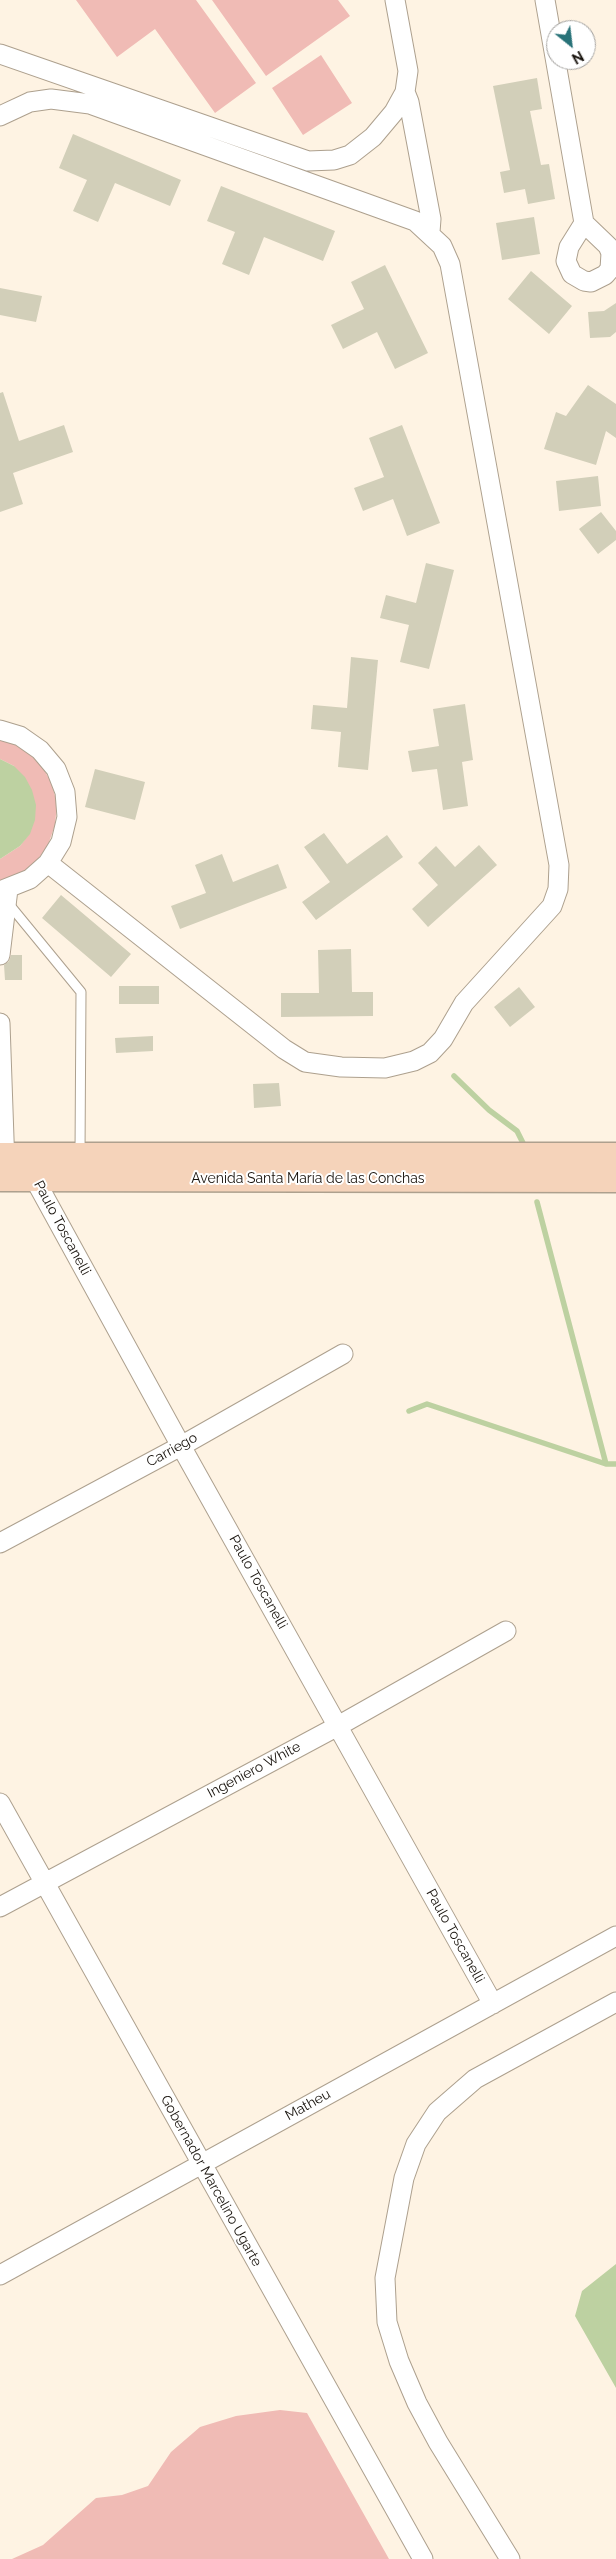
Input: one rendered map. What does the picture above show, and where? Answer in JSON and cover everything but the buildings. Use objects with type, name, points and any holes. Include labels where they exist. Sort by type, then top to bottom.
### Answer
[{"type":"main road","name":"Avenida Santa María de las Conchas","points":[[11,1173],[80,1157],[616,1156]]},
{"type":"main road","name":"Avenida Santa María de las Conchas","points":[[11,1173],[616,1179]]},
{"type":"street","points":[[0,54],[308,161],[334,160],[350,155],[373,137],[394,112],[404,92],[408,71],[395,0]]},
{"type":"street","points":[[544,0],[584,223]]},
{"type":"street","points":[[404,92],[409,102],[431,219],[430,232]]},
{"type":"street","points":[[0,116],[30,102],[51,99],[90,104],[415,221],[430,232],[442,246],[450,264],[559,865],[558,889],[552,906],[464,1003],[443,1040],[430,1053],[414,1061],[385,1068],[341,1067],[306,1062],[284,1049],[48,863]]},
{"type":"street","points":[[0,718],[20,736],[40,750],[56,769],[65,792],[67,817],[61,842],[48,863],[30,879],[5,894],[0,956]]},
{"type":"street","points":[[0,730],[20,736]]},
{"type":"street","points":[[0,1034],[11,1173]]},
{"type":"street","name":"Paulo Toscanelli","points":[[11,1173],[181,1446],[493,2004]]},
{"type":"street","points":[[583,1179],[616,1192]]},
{"type":"street","name":"Carriego","points":[[0,1543],[181,1446],[343,1354]]},
{"type":"street","name":"Ingeniero White","points":[[0,1907],[338,1726],[506,1631]]},
{"type":"street","name":"Gobernador Marcelino Ugarte","points":[[0,1803],[423,2559]]},
{"type":"street","name":"Matheu","points":[[0,2275],[616,1936]]},
{"type":"street","points":[[510,2559],[438,2442],[417,2403],[398,2361],[387,2322],[385,2278],[404,2178],[416,2144],[437,2112],[475,2079],[616,2002]]},
{"type":"lane","points":[[5,894],[81,992],[80,1157]]},
{"type":"shaded area","points":[[76,0],[196,0],[256,83],[215,113],[155,29],[117,57]]},
{"type":"shaded area","points":[[212,0],[338,0],[350,16],[266,76]]},
{"type":"shaded area","points":[[321,55],[352,103],[303,135],[272,88]]},
{"type":"shaded area","points":[[0,739],[9,741],[27,751],[42,766],[52,784],[57,804],[55,825],[48,845],[36,862],[19,875],[0,882],[0,859],[20,846],[29,834],[14,766],[0,759]]},
{"type":"shaded area","points":[[0,759],[14,766],[25,777],[32,790],[36,805],[35,820],[30,834],[20,846],[0,859]]},
{"type":"shaded area","points":[[616,2264],[616,2388],[575,2316],[582,2291]]},
{"type":"shaded area","points":[[280,2410],[307,2413],[389,2559],[12,2559],[43,2545],[96,2498],[122,2495],[148,2486],[171,2452],[200,2427],[236,2416]]},
{"type":"waterway","points":[[454,1076],[489,1110],[517,1131],[523,1143]]},
{"type":"waterway","points":[[409,1411],[427,1404],[606,1464],[537,1202]]},
{"type":"waterway","points":[[606,1464],[616,1464]]}]
